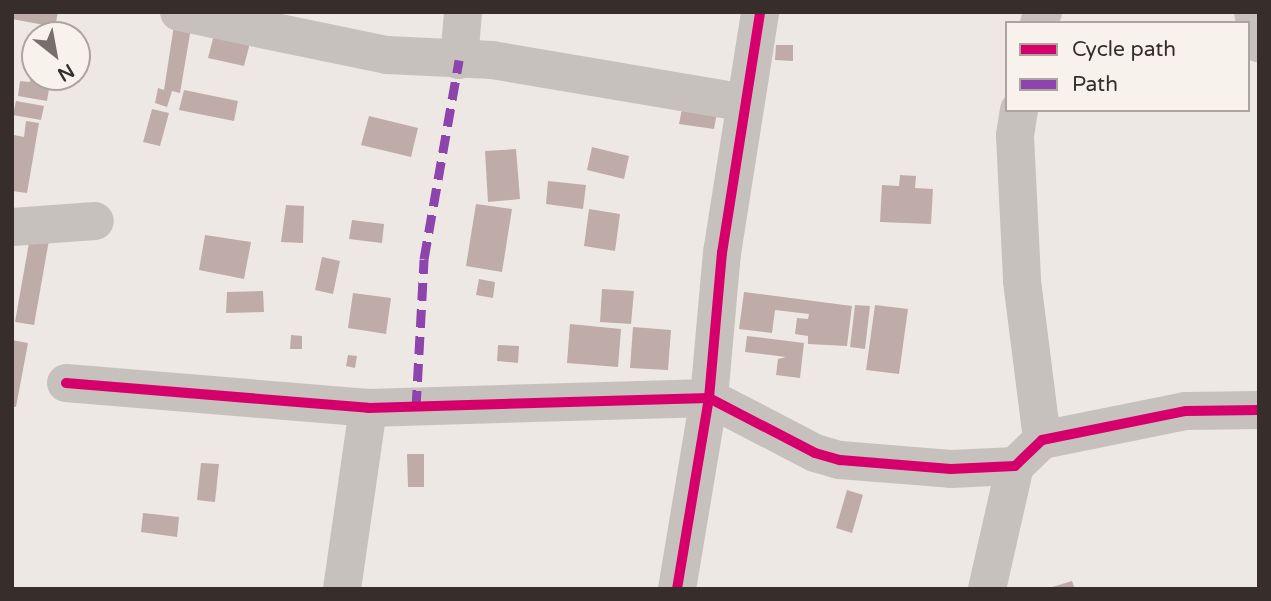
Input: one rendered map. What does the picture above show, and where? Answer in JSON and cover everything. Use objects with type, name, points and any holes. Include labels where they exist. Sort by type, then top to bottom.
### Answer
[{"type":"street","points":[[179,12],[304,42],[387,55],[492,60],[745,103]]},
{"type":"street","points":[[459,60],[463,12]]},
{"type":"street","points":[[677,589],[709,398],[722,253],[760,12]]},
{"type":"street","points":[[1253,12],[1259,43]]},
{"type":"street","points":[[988,589],[1028,453],[1015,136],[1019,112]]},
{"type":"street","points":[[12,227],[95,221]]},
{"type":"street","points":[[66,383],[368,408],[709,398],[815,453],[840,460],[951,470],[1028,453],[1186,411],[1259,410]]},
{"type":"street","points":[[342,589],[368,408]]},
{"type":"building","points":[[12,12],[58,12],[56,21],[12,19]]},
{"type":"building","points":[[174,25],[191,28],[180,93],[172,91],[167,107],[155,103],[158,88],[164,90]]},
{"type":"building","points":[[215,31],[251,39],[244,66],[208,58]]},
{"type":"building","points":[[776,45],[793,45],[793,61],[775,60]]},
{"type":"building","points":[[20,81],[21,91],[49,91],[47,101],[18,96]]},
{"type":"building","points":[[184,90],[238,101],[234,121],[179,110]]},
{"type":"building","points":[[16,101],[44,106],[41,120],[13,115]]},
{"type":"building","points":[[152,109],[169,113],[160,146],[143,142]]},
{"type":"building","points":[[682,109],[717,113],[714,129],[679,124]]},
{"type":"building","points":[[369,116],[418,128],[411,157],[361,145]]},
{"type":"building","points":[[26,121],[39,123],[27,193],[12,191],[14,135],[24,137]]},
{"type":"building","points":[[592,147],[629,156],[624,179],[587,170]]},
{"type":"building","points":[[516,149],[520,199],[488,202],[485,151]]},
{"type":"building","points":[[900,175],[916,176],[915,188],[933,189],[931,224],[880,222],[882,185],[899,186]]},
{"type":"building","points":[[548,181],[586,185],[583,209],[546,204]]},
{"type":"building","points":[[476,204],[512,209],[502,272],[466,266]]},
{"type":"building","points":[[286,205],[304,206],[303,243],[281,242]]},
{"type":"building","points":[[589,209],[620,214],[615,251],[584,246]]},
{"type":"building","points":[[352,220],[384,224],[382,243],[349,239]]},
{"type":"building","points":[[205,235],[251,242],[244,279],[199,270]]},
{"type":"building","points":[[30,237],[49,240],[34,325],[15,322]]},
{"type":"building","points":[[322,257],[340,261],[333,294],[315,290]]},
{"type":"building","points":[[479,279],[495,282],[493,298],[476,295]]},
{"type":"building","points":[[602,289],[634,291],[631,324],[600,322]]},
{"type":"building","points":[[263,291],[264,312],[226,313],[227,292]]},
{"type":"building","points":[[744,292],[852,306],[847,346],[808,344],[808,336],[795,334],[797,318],[808,319],[809,314],[775,310],[772,333],[739,329]]},
{"type":"building","points":[[353,293],[391,298],[386,334],[348,328]]},
{"type":"building","points":[[855,305],[870,306],[865,349],[850,347]]},
{"type":"building","points":[[875,305],[908,309],[899,374],[866,370]]},
{"type":"building","points":[[570,324],[621,329],[618,367],[567,363]]},
{"type":"building","points":[[633,327],[671,330],[668,370],[630,368]]},
{"type":"building","points":[[291,335],[302,336],[302,349],[290,349]]},
{"type":"building","points":[[747,336],[804,343],[800,378],[776,375],[778,359],[786,357],[745,352]]},
{"type":"building","points":[[12,340],[28,343],[16,407],[12,406]]},
{"type":"building","points":[[498,345],[519,346],[518,363],[497,361]]},
{"type":"building","points":[[348,355],[357,356],[355,368],[346,366]]},
{"type":"building","points":[[407,454],[424,454],[424,487],[408,487]]},
{"type":"building","points":[[201,463],[219,464],[215,502],[197,500]]},
{"type":"building","points":[[847,490],[863,495],[852,533],[836,528]]},
{"type":"building","points":[[143,513],[179,517],[177,537],[141,532]]},
{"type":"building","points":[[1072,581],[1075,589],[1049,589],[1049,588]]},
{"type":"marked path","points":[[416,408],[424,259],[459,60]]},
{"type":"cycle path","points":[[677,589],[709,398],[722,253],[760,12]]},
{"type":"cycle path","points":[[66,383],[368,408],[709,398],[815,453],[840,460],[951,469],[1015,466],[1042,440],[1186,411],[1259,410]]}]
